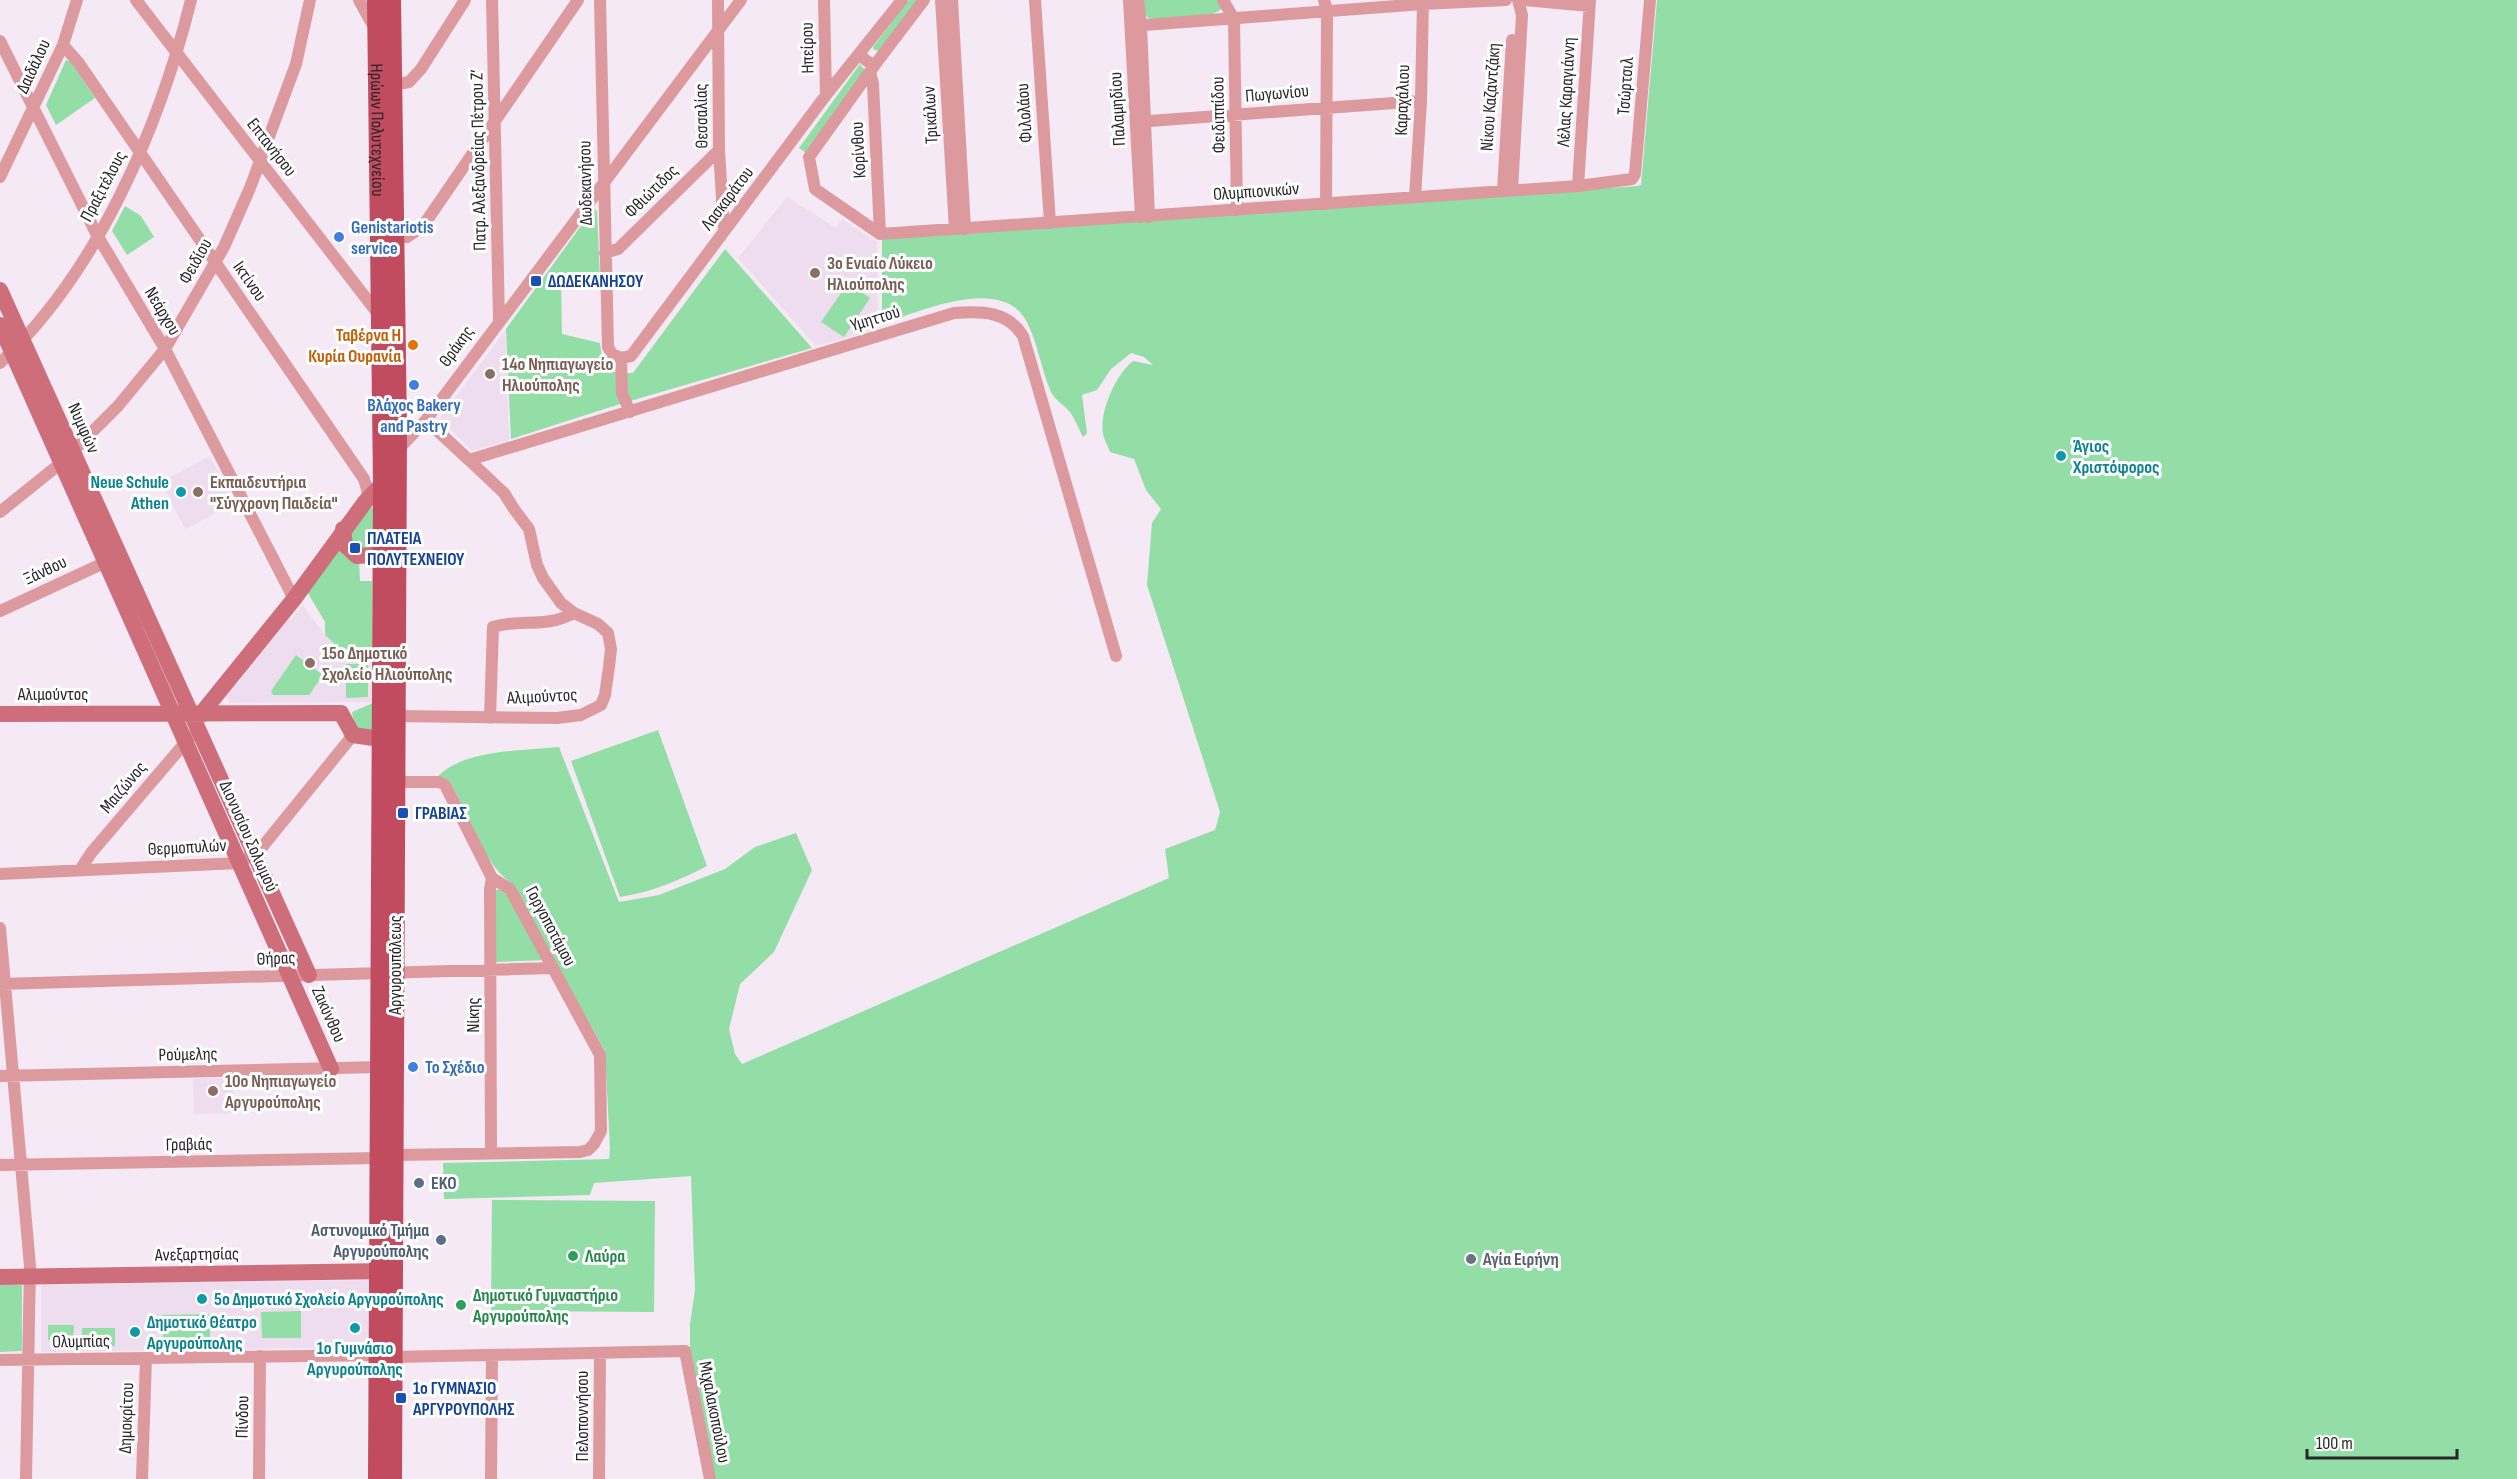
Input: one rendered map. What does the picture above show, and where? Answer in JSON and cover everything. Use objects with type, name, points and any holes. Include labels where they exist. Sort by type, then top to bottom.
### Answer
[{"type":"main road","name":"Ηρώων Πολυτεχνείου","points":[[373,482],[380,315],[376,0]]},
{"type":"main road","name":"Ηρώων Πολυτεχνείου","points":[[392,0],[397,451]]},
{"type":"main road","name":"Αργυρουπόλεως","points":[[386,1156],[378,1068],[387,973],[395,782],[397,451]]},
{"type":"main road","name":"Αργυρουπόλεως","points":[[373,482],[381,542],[380,739],[387,973],[386,1356],[393,1479]]},
{"type":"main road","name":"Αργυρουπόλεως","points":[[377,1479],[386,1356]]},
{"type":"street","name":"Δαιδάλου","points":[[0,177],[63,45],[77,0]]},
{"type":"street","name":"Επτανήσου","points":[[136,0],[380,315]]},
{"type":"street","name":"Πραξιτέλους","points":[[12,352],[84,261],[140,154],[178,53],[191,0]]},
{"type":"street","name":"Φειδίου","points":[[0,512],[67,457],[118,406],[165,349],[215,263],[260,161],[296,64],[310,0]]},
{"type":"street","name":"Ηρώων Πολυτεχνείου","points":[[359,0],[376,30]]},
{"type":"street","points":[[393,85],[409,82],[421,69],[465,0]]},
{"type":"street","name":"Πατρ. Αλεξανδρείας Πέτρου Ζ’","points":[[492,0],[499,320]]},
{"type":"street","points":[[394,238],[407,237],[423,225],[578,0]]},
{"type":"street","name":"Δωδεκανήσου","points":[[600,0],[608,347],[612,354],[621,358]]},
{"type":"street","name":"Θεσσαλίας","points":[[718,0],[719,150],[724,231]]},
{"type":"street","name":"Θράκης","points":[[198,719],[294,599],[343,529],[365,502],[373,482],[397,451],[426,420],[741,0]]},
{"type":"street","name":"Ηπείρου","points":[[824,0],[826,95]]},
{"type":"street","name":"Λασκαράτου","points":[[621,358],[631,356],[826,95],[902,0]]},
{"type":"street","points":[[878,233],[815,189],[809,157],[924,0]]},
{"type":"street","name":"Τρικάλων","points":[[941,0],[960,229]]},
{"type":"street","name":"Τρικάλων","points":[[952,0],[960,229]]},
{"type":"street","name":"Φιλολάου","points":[[1035,0],[1050,223]]},
{"type":"street","name":"Παλαμηδίου","points":[[1129,0],[1136,26]]},
{"type":"street","name":"Παλαμηδίου","points":[[1138,0],[1136,26],[1145,217]]},
{"type":"street","points":[[1223,0],[1234,19]]},
{"type":"street","points":[[1136,26],[1234,19],[1325,6],[1506,0]]},
{"type":"street","name":"Τσώρτσιλ","points":[[1635,174],[1650,0]]},
{"type":"street","name":"Καραχάλιου","points":[[1415,197],[1421,100],[1423,2]]},
{"type":"street","points":[[1520,2],[1589,3]]},
{"type":"street","name":"Νίκου Καζαντζάκη","points":[[1508,190],[1514,14],[1520,2]]},
{"type":"street","name":"Λέλας Καραγιάννη","points":[[1578,186],[1589,3]]},
{"type":"street","points":[[1325,6],[1326,204]]},
{"type":"street","name":"Φειδιππίδου","points":[[1234,19],[1237,210]]},
{"type":"street","name":"Νεάρχου","points":[[0,41],[97,235],[165,349],[294,599]]},
{"type":"street","name":"Ικτίνου","points":[[63,45],[78,63],[215,263],[373,482],[390,488],[396,499]]},
{"type":"street","points":[[859,55],[872,69]]},
{"type":"street","name":"Κορίνθου","points":[[872,69],[878,233]]},
{"type":"street","name":"Πωγωνίου","points":[[1140,121],[1421,100]]},
{"type":"street","name":"Φθιώτιδος","points":[[605,254],[618,249],[719,150]]},
{"type":"street","name":"Ολυμπιονικών","points":[[878,233],[1145,217],[1578,186],[1624,181],[1632,179],[1635,174]]},
{"type":"street","name":"Νυμφών","points":[[0,290],[12,352]]},
{"type":"street","name":"Υμηττού","points":[[469,460],[954,313],[992,313],[1010,320],[1023,336],[1042,394],[1116,656]]},
{"type":"street","name":"Νυμφών","points":[[0,326],[198,719]]},
{"type":"street","points":[[621,358],[622,393],[630,412]]},
{"type":"street","points":[[426,420],[469,460]]},
{"type":"street","name":"Νυμφών","points":[[67,457],[106,562],[173,714]]},
{"type":"street","name":"Αλιμούντος","points":[[395,716],[490,718],[581,715],[601,705],[605,695],[611,649],[608,633],[598,624],[574,613],[561,603],[543,578],[537,565],[530,529],[514,510],[504,493],[469,460]]},
{"type":"street","points":[[343,529],[345,545],[357,556],[372,555],[381,542]]},
{"type":"street","name":"Ξάνθου","points":[[0,611],[106,562]]},
{"type":"street","points":[[490,718],[493,627],[502,624],[553,623],[574,613]]},
{"type":"street","name":"Αλιμούντος","points":[[0,714],[173,714],[198,719],[341,713],[353,735]]},
{"type":"street","name":"Διονυσίου Σολωμού","points":[[173,714],[290,975]]},
{"type":"street","name":"Μαιζώνος","points":[[80,870],[91,853],[186,741],[198,719]]},
{"type":"street","name":"Διονυσίου Σολωμού","points":[[198,719],[254,853],[309,975]]},
{"type":"street","points":[[353,735],[380,739]]},
{"type":"street","name":"Θερμοπυλών","points":[[0,874],[240,863],[263,846],[353,735]]},
{"type":"street","name":"Γοργοποτάμου","points":[[395,782],[439,782],[446,785],[492,878],[510,889],[554,968],[600,1055],[601,1131],[594,1144]]},
{"type":"street","name":"Νίκης","points":[[491,1153],[490,889],[492,878]]},
{"type":"street","points":[[0,928],[3,984],[30,1271],[26,1479]]},
{"type":"street","name":"Θήρας","points":[[3,984],[554,968]]},
{"type":"street","name":"Ζακύνθου","points":[[290,975],[332,1069]]},
{"type":"street","name":"Ρούμελης","points":[[0,1076],[378,1068]]},
{"type":"street","name":"Γραβιάς","points":[[0,1166],[580,1152],[588,1150],[594,1144]]},
{"type":"street","name":"Ανεξαρτησίας","points":[[0,1277],[30,1271],[386,1265]]},
{"type":"street","name":"Ανεξαρτησίας","points":[[0,1266],[30,1271]]},
{"type":"street","name":"Ολυμπίας","points":[[0,1360],[260,1356],[492,1356],[685,1351]]},
{"type":"street","name":"Μιχαλακοπούλου","points":[[685,1351],[710,1479]]},
{"type":"street","name":"Πελοποννήσου","points":[[599,1479],[600,1354]]},
{"type":"street","name":"Πίνδου","points":[[259,1479],[260,1356]]},
{"type":"street","points":[[491,1479],[492,1356]]},
{"type":"street","name":"Δημοκρίτου","points":[[142,1479],[146,1358]]},
{"type":"shaded area","name":"3ο Ενιαίο Λύκειο Ηλιούπολης","points":[[787,197],[836,228],[842,219],[877,242],[878,329],[816,346],[738,258]]},
{"type":"shaded area","name":"14ο Νηπιαγωγείο Ηλιούπολης","points":[[505,331],[509,440],[472,451],[440,418]]},
{"type":"shaded area","name":"Εκπαιδευτήρια \"Σύγχρονη Παιδεία\"","points":[[210,456],[235,503],[185,529],[161,482]]},
{"type":"shaded area","name":"15ο Δημοτικό Σχολείο Ηλιούπολης","points":[[302,605],[325,635],[341,650],[370,649],[371,702],[230,703],[224,696],[234,684],[240,683],[240,676],[286,616],[291,620]]},
{"type":"shaded area","name":"10ο Νηπιαγωγείο Αργυρούπολης","points":[[233,1077],[234,1113],[194,1114],[193,1079]]},
{"type":"shaded area","points":[[369,1280],[368,1347],[41,1352],[41,1285]]},
{"type":"green space","points":[[909,0],[918,0],[879,51],[874,50],[873,47]]},
{"type":"green space","points":[[1141,0],[1218,0],[1223,8],[1198,17],[1148,18],[1143,11]]},
{"type":"green space","points":[[1657,0],[2517,0],[2517,1479],[715,1479],[690,1347],[690,1324],[695,1290],[691,1176],[594,1183],[590,1195],[444,1199],[443,1163],[609,1159],[610,1149],[605,1051],[511,883],[492,863],[484,850],[450,781],[437,777],[448,768],[478,756],[559,747],[619,902],[659,895],[725,869],[755,847],[796,833],[812,870],[774,952],[740,984],[729,1029],[735,1054],[742,1064],[1169,878],[1165,849],[1215,830],[1220,812],[1147,585],[1152,523],[1161,509],[1146,490],[1134,459],[1110,452],[1103,434],[1102,425],[1106,405],[1121,375],[1133,361],[1153,365],[1144,357],[1131,353],[1111,369],[1097,390],[1082,395],[1087,433],[1083,437],[1070,412],[1051,392],[1031,330],[1015,308],[999,300],[980,298],[959,300],[882,324],[882,236],[1638,186],[1641,185]]},
{"type":"green space","points":[[66,60],[71,62],[95,98],[56,125],[46,105]]},
{"type":"green space","points":[[860,64],[865,70],[806,153],[799,148]]},
{"type":"green space","points":[[125,206],[141,216],[154,237],[127,255],[112,231]]},
{"type":"green space","points":[[594,208],[597,211],[600,279],[561,282],[562,334],[600,343],[603,366],[607,369],[633,373],[725,249],[812,348],[620,404],[511,439],[506,329]]},
{"type":"green space","points":[[848,283],[870,298],[844,337],[821,322]]},
{"type":"green space","points":[[371,507],[374,509],[373,545],[368,549],[357,548],[351,542],[351,529]]},
{"type":"green space","points":[[337,549],[359,562],[360,581],[372,581],[372,649],[341,650],[325,635],[325,622],[306,590]]},
{"type":"green space","points":[[296,655],[323,675],[309,695],[273,695],[271,691]]},
{"type":"green space","points":[[346,664],[368,664],[368,697],[346,698]]},
{"type":"green space","points":[[373,703],[373,731],[355,728],[352,712]]},
{"type":"green space","points":[[658,730],[707,866],[665,885],[620,897],[571,761]]},
{"type":"green space","points":[[504,890],[546,960],[496,962],[495,891]]},
{"type":"green space","name":"Λαύρα","points":[[492,1200],[655,1201],[654,1312],[491,1311]]},
{"type":"green space","points":[[0,1285],[22,1285],[22,1351],[0,1352]]},
{"type":"green space","points":[[301,1311],[301,1338],[262,1338],[261,1312]]},
{"type":"green space","points":[[210,1314],[210,1342],[163,1342],[162,1315]]},
{"type":"green space","points":[[48,1325],[74,1325],[73,1340],[48,1340]]},
{"type":"green space","points":[[82,1328],[115,1328],[115,1346],[82,1347]]},
{"type":"place","name":"Genistariotis service","points":[[339,237]]},
{"type":"place","name":"3ο Ενιαίο Λύκειο Ηλιούπολης","points":[[815,273]]},
{"type":"place","name":"ΔΩΔΕΚΑΝΗΣΟΥ","points":[[536,281]]},
{"type":"place","name":"Ταβέρνα Η Κυρία Ουρανία","points":[[413,345]]},
{"type":"place","name":"14ο Νηπιαγωγείο Ηλιούπολης","points":[[490,374]]},
{"type":"place","name":"Βλάχος Bakery and Pastry","points":[[414,385]]},
{"type":"place","name":"Άγιος Χριστόφορος","points":[[2061,456]]},
{"type":"place","name":"Neue Schule Athen","points":[[181,492]]},
{"type":"place","name":"Εκπαιδευτήρια \"Σύγχρονη Παιδεία\"","points":[[198,492]]},
{"type":"place","name":"ΠΛΑΤΕΙΑ ΠΟΛΥΤΕΧΝΕΙΟΥ","points":[[355,548]]},
{"type":"place","name":"15ο Δημοτικό Σχολείο Ηλιούπολης","points":[[310,663]]},
{"type":"place","name":"ΓΡΑΒΙΑΣ","points":[[403,813]]},
{"type":"place","name":"Το Σχέδιο","points":[[413,1067]]},
{"type":"place","name":"10ο Νηπιαγωγείο Αργυρούπολης","points":[[213,1091]]},
{"type":"place","name":"EKO","points":[[419,1183]]},
{"type":"place","name":"Αστυνομικό Τμήμα Αργυρούπολης","points":[[441,1240]]},
{"type":"place","name":"Λαύρα","points":[[573,1256]]},
{"type":"place","name":"Αγία Ειρήνη","points":[[1471,1259]]},
{"type":"place","name":"5ο Δημοτικό Σχολείο Αργυρούπολης","points":[[202,1299]]},
{"type":"place","name":"Δημοτικό Γυμναστήριο Αργυρούπολης","points":[[461,1305]]},
{"type":"place","name":"1ο Γυμνάσιο Αργυρούπολης","points":[[355,1328]]},
{"type":"place","name":"Δημοτικό Θέατρο Αργυρούπολης","points":[[135,1332]]},
{"type":"place","name":"1ο ΓΥΜΝΑΣΙΟ ΑΡΓΥΡΟΥΠΟΛΗΣ","points":[[401,1398]]}]
